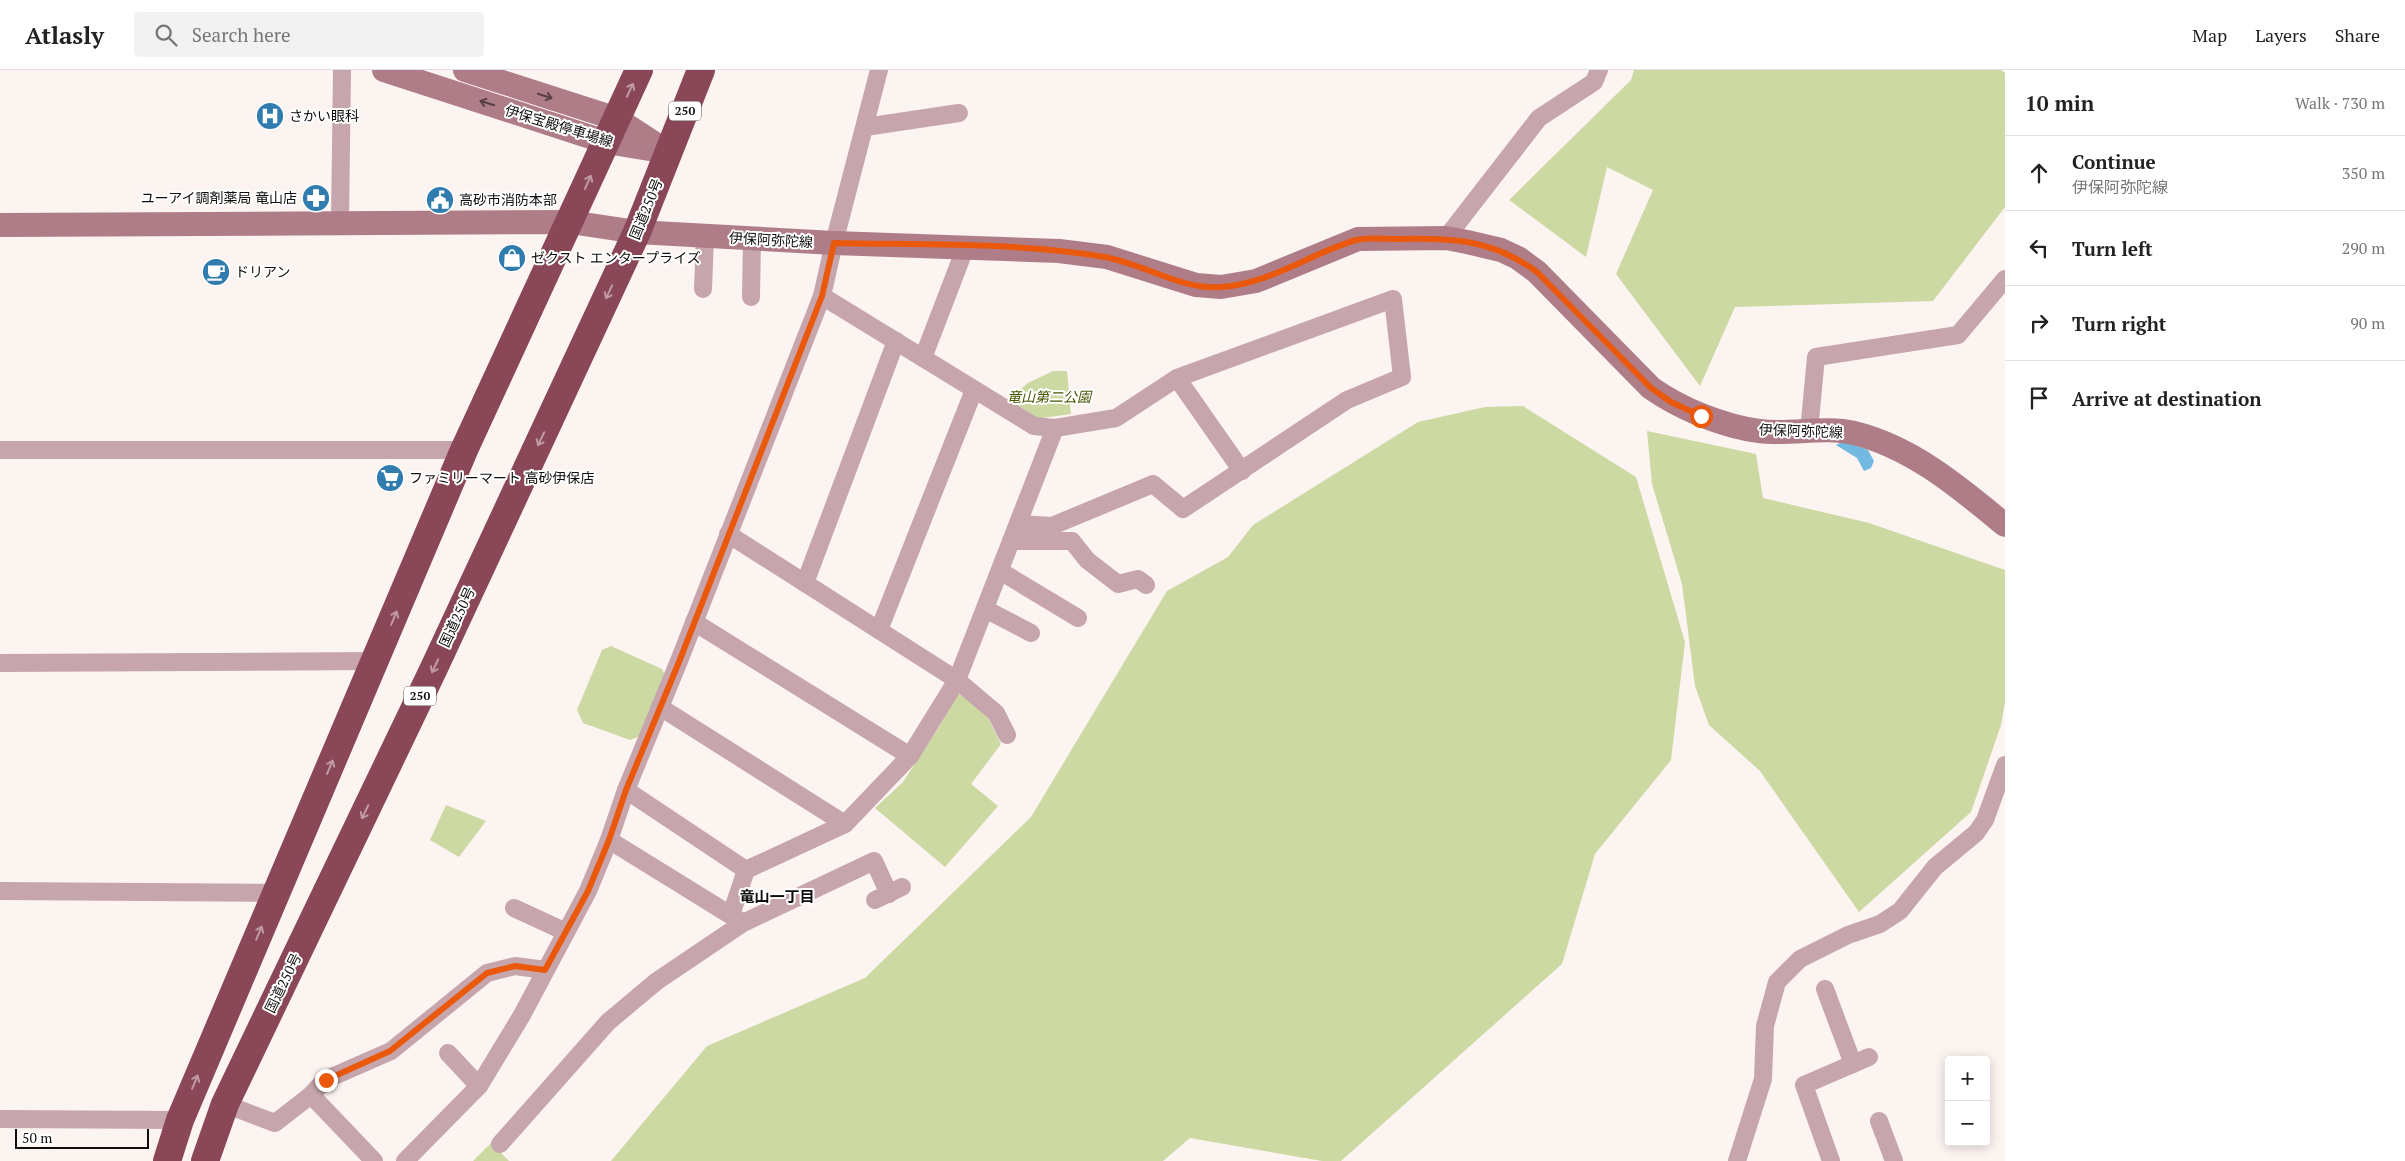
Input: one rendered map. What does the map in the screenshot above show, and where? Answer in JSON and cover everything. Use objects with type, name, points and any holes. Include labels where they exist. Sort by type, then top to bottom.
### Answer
[{"type":"highway","points":[[166,1161],[180,1120],[275,893],[376,661],[464,450],[640,70]]},
{"type":"highway","name":"国道250号","points":[[205,1161],[225,1104],[434,668],[637,232],[701,70]]},
{"type":"main road","name":"伊保宝殿停車場線","points":[[384,70],[612,131]]},
{"type":"main road","name":"伊保宝殿停車場線","points":[[465,70],[612,131],[668,152]]},
{"type":"main road","name":"伊保阿弥陀線","points":[[0,224],[570,222],[637,232],[834,243],[966,246],[1059,251],[1107,257],[1196,285],[1221,287],[1256,281],[1358,239],[1446,238],[1501,250],[1518,258],[1537,272],[1651,388],[1671,402],[1701,416],[1759,431],[1852,433],[1886,442],[1954,484],[2005,526]]},
{"type":"street","points":[[340,222],[342,70]]},
{"type":"street","points":[[409,1160],[479,1086],[522,1015],[588,891],[609,840],[626,790],[822,296],[879,70]]},
{"type":"street","points":[[1446,238],[1539,118],[1594,82],[1599,70]]},
{"type":"street","points":[[864,127],[960,113]]},
{"type":"street","points":[[703,289],[705,236]]},
{"type":"street","points":[[751,297],[752,238]]},
{"type":"street","points":[[923,358],[966,246]]},
{"type":"street","points":[[1809,432],[1816,358],[1958,335],[2005,279]]},
{"type":"street","points":[[822,296],[1034,426],[1055,428],[1116,418],[1177,378],[1393,299],[1402,377],[1347,400],[1183,509],[1153,484],[1052,526],[1018,524]]},
{"type":"street","points":[[805,583],[896,341]]},
{"type":"street","points":[[1177,378],[1242,471]]},
{"type":"street","points":[[879,630],[974,390]]},
{"type":"street","points":[[746,870],[844,824],[910,756],[957,680],[1055,428]]},
{"type":"street","points":[[0,450],[464,450]]},
{"type":"street","points":[[728,534],[957,680],[996,713],[1007,735]]},
{"type":"street","points":[[1011,541],[1072,541],[1087,560],[1118,584],[1138,579],[1146,585]]},
{"type":"street","points":[[1000,571],[1078,618]]},
{"type":"street","points":[[985,609],[1031,633]]},
{"type":"street","points":[[694,622],[910,756]]},
{"type":"street","points":[[0,663],[376,661]]},
{"type":"street","points":[[660,707],[844,824]]},
{"type":"street","points":[[1737,1161],[1763,1079],[1765,1026],[1777,982],[1800,959],[1848,935],[1880,924],[1900,911],[1935,867],[1976,833],[1985,820],[2005,765]]},
{"type":"street","points":[[626,790],[746,870]]},
{"type":"street","points":[[609,840],[737,919]]},
{"type":"street","points":[[500,1144],[608,1022],[737,919],[874,861],[889,894]]},
{"type":"street","points":[[737,919],[746,870]]},
{"type":"street","points":[[0,892],[275,893]]},
{"type":"street","points":[[514,908],[566,932]]},
{"type":"street","points":[[225,1104],[275,1123],[311,1095],[326,1080],[390,1051],[487,973],[515,966],[545,970]]},
{"type":"street","points":[[1825,989],[1853,1064]]},
{"type":"street","points":[[448,1053],[479,1086]]},
{"type":"street","points":[[1831,1161],[1804,1085],[1869,1057]]},
{"type":"street","points":[[311,1095],[374,1161]]},
{"type":"street","points":[[0,1119],[180,1120]]},
{"type":"street","points":[[1879,1121],[1894,1161]]},
{"type":"green space","points":[[1634,70],[2001,70],[2005,73],[2005,207],[1933,301],[1735,307],[1700,386],[1616,274],[1653,190],[1607,167],[1586,257],[1509,200],[1631,80]]},
{"type":"green space","name":"竜山第二公園","points":[[1053,371],[1067,371],[1071,414],[1035,419],[1007,401],[1028,383]]},
{"type":"green space","points":[[1523,406],[1636,477],[1685,642],[1671,760],[1595,854],[1562,964],[1341,1161],[1322,1161],[1190,1138],[1163,1161],[611,1161],[707,1046],[865,978],[1031,817],[1167,591],[1228,557],[1253,525],[1418,422],[1485,407]]},
{"type":"green space","points":[[1647,431],[1756,454],[1763,498],[1869,523],[2005,570],[2005,702],[2001,725],[1971,812],[1859,912],[1760,771],[1709,725],[1695,686],[1682,584],[1652,484]]},
{"type":"green space","points":[[611,646],[662,669],[667,678],[646,734],[630,740],[583,723],[577,710],[602,650]]},
{"type":"green space","points":[[957,692],[986,714],[1001,744],[971,784],[998,806],[945,867],[875,808],[903,782],[939,727]]},
{"type":"green space","points":[[446,805],[486,821],[459,857],[430,840]]},
{"type":"green space","points":[[491,1143],[509,1161],[473,1161]]},
{"type":"water","points":[[1849,443],[1868,450],[1874,461],[1871,468],[1864,471],[1857,458],[1836,445]]},
{"type":"place","name":"さかい眼科","points":[[270,116]]},
{"type":"place","name":"ユーアイ調剤薬局 竜山店","points":[[316,198]]},
{"type":"place","name":"高砂市消防本部","points":[[440,200]]},
{"type":"place","name":"ゼクスト エンタープライズ","points":[[512,258]]},
{"type":"place","name":"ドリアン","points":[[216,272]]},
{"type":"place","name":"ファミリーマート 高砂伊保店","points":[[390,478]]},
{"type":"district","name":"竜山一丁目","points":[[777,897]]},
{"type":"route","points":[[326,1080],[390,1051],[487,973],[515,966],[545,970],[588,891],[609,840],[626,790],[679,662],[822,296],[834,243],[966,246],[1059,251],[1107,257],[1196,285],[1221,287],[1256,281],[1358,239],[1446,238],[1467,242],[1501,250],[1518,258],[1537,272],[1651,388],[1671,402],[1701,416]]}]
